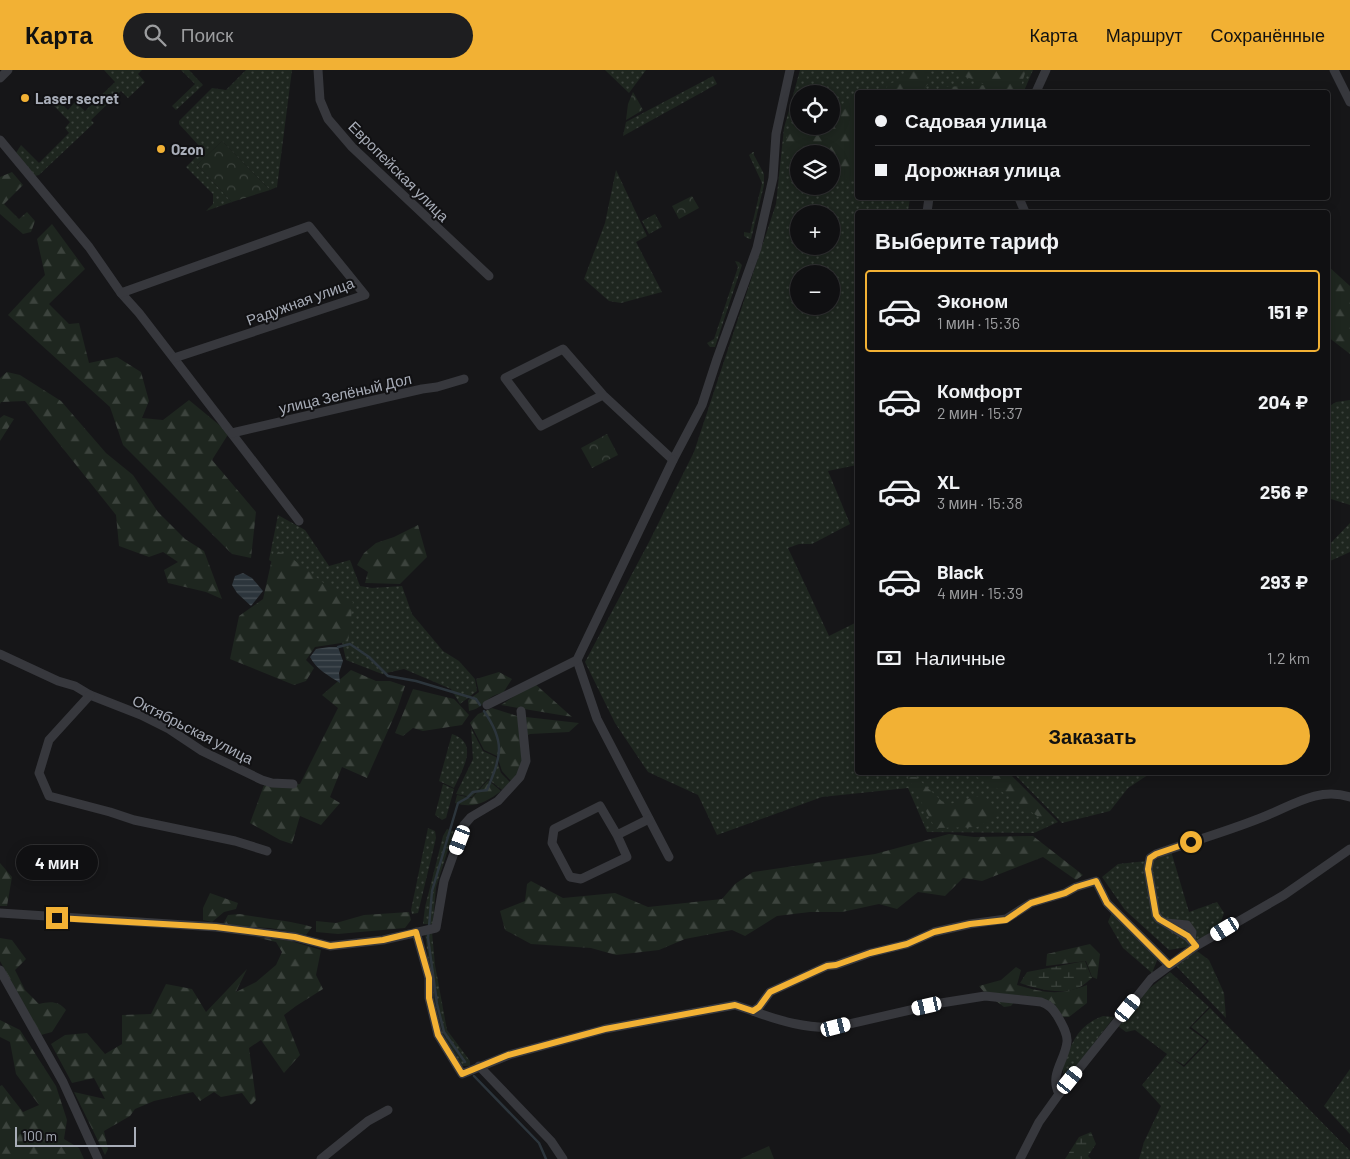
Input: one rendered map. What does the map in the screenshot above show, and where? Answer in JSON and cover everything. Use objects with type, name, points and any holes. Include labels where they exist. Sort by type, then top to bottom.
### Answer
[{"type":"street","points":[[0,78],[8,70]]},
{"type":"street","name":"Европейская улица","points":[[318,70],[320,100],[328,119],[352,147],[489,276]]},
{"type":"street","points":[[486,705],[577,660],[673,460],[702,405],[754,256],[773,178],[776,134],[790,70]]},
{"type":"street","points":[[1037,90],[1046,70]]},
{"type":"street","points":[[1334,70],[1350,102]]},
{"type":"street","points":[[0,140],[89,247],[121,293],[139,313],[299,521]]},
{"type":"street","name":"Радужная улица","points":[[121,293],[309,226],[365,295],[174,358]]},
{"type":"street","points":[[603,395],[541,426],[504,378],[563,350],[603,395],[673,460]]},
{"type":"street","name":"улица Зелёный Дол","points":[[232,434],[464,380]]},
{"type":"street","name":"Октябрьская улица","points":[[0,654],[58,681],[75,686],[90,695],[141,715],[169,729],[202,751],[262,780],[272,783],[293,784]]},
{"type":"street","points":[[577,660],[597,719],[669,857]]},
{"type":"street","points":[[90,695],[49,740],[39,773],[49,796],[134,820],[235,841],[267,851]]},
{"type":"street","points":[[520,711],[526,761],[520,777],[498,801],[471,817],[464,825],[427,930],[429,998],[438,1035],[462,1074],[508,1055],[605,1029],[735,1005],[779,1021],[802,1026],[836,1027],[942,1003],[985,996],[1041,1002],[1053,1009],[1060,1020],[1067,1041],[1055,1080],[1059,1094]]},
{"type":"street","points":[[1193,943],[1188,936],[1159,919],[1156,915],[1148,869],[1150,858],[1156,854],[1261,818],[1293,802],[1319,795],[1350,797]]},
{"type":"street","points":[[600,806],[617,835],[627,857],[581,879],[570,878],[552,843],[554,829],[600,806]]},
{"type":"street","points":[[617,835],[649,818]]},
{"type":"street","points":[[1020,1159],[1039,1122],[1059,1094],[1151,979],[1193,943],[1284,895],[1350,849]]},
{"type":"street","points":[[753,1011],[759,1007],[770,992],[827,966],[907,944],[934,932],[970,924],[1006,920],[1031,903],[1096,881],[1107,903],[1169,965]]},
{"type":"street","points":[[0,913],[216,927],[295,937],[330,946],[383,940],[427,930]]},
{"type":"street","points":[[0,970],[63,1082],[98,1159]]},
{"type":"street","points":[[479,1066],[551,1141],[563,1159]]},
{"type":"street","points":[[321,1159],[368,1121],[388,1110]]},
{"type":"green space","points":[[104,70],[142,70],[138,74],[145,82],[128,98],[121,91],[91,120],[94,123],[39,175],[35,176],[16,153],[21,145],[39,163],[69,133],[65,128],[70,122],[54,106],[54,101],[57,99],[68,110],[75,102],[85,111],[115,82]]},
{"type":"green space","points":[[181,70],[189,70],[203,85],[176,110],[172,106],[195,84]]},
{"type":"green space","points":[[246,70],[292,70],[277,187],[270,190],[222,141],[197,165],[232,202],[206,211],[213,204],[213,194],[186,167],[203,150],[179,124],[179,121],[212,88],[226,90]]},
{"type":"green space","points":[[605,70],[646,70],[629,93]]},
{"type":"green space","points":[[800,70],[1033,70],[1024,90],[855,90],[855,200],[910,200],[908,210],[855,210],[855,465],[828,471],[850,524],[812,544],[799,544],[788,548],[829,636],[855,623],[855,775],[1011,775],[1058,822],[1034,833],[927,832],[908,788],[822,797],[717,835],[698,795],[648,772],[615,723],[585,662],[649,542],[694,452],[776,204],[784,128],[790,106],[790,135],[840,135],[840,85],[796,85]]},
{"type":"green space","points":[[907,70],[927,70],[928,84],[923,90],[884,90],[889,84],[902,79]]},
{"type":"green space","points":[[948,70],[1026,70],[1020,90],[942,90],[943,87],[987,85]]},
{"type":"green space","points":[[713,76],[717,84],[623,136],[626,122]]},
{"type":"green space","points":[[633,92],[643,110],[626,120],[628,104]]},
{"type":"green space","points":[[850,100],[855,101],[855,181],[847,179],[840,174],[840,145],[790,145],[790,159],[784,150],[790,130],[790,135],[840,135],[840,105]]},
{"type":"green space","points":[[222,141],[270,190],[232,202],[197,165]]},
{"type":"green space","points":[[753,152],[764,174],[764,185],[751,239],[749,239],[744,236],[744,232],[750,233],[762,183],[749,155]]},
{"type":"green space","points":[[616,170],[647,236],[636,242],[662,292],[621,303],[609,301],[584,279],[605,223]]},
{"type":"green space","points":[[12,172],[23,185],[4,204],[19,219],[27,212],[35,221],[31,232],[23,234],[0,214],[0,177]]},
{"type":"green space","points":[[692,196],[699,208],[679,219],[672,206]]},
{"type":"green space","points":[[655,214],[662,227],[649,234],[642,221]]},
{"type":"green space","points":[[52,224],[85,269],[49,304],[69,324],[79,323],[89,363],[117,357],[141,372],[149,401],[142,418],[163,420],[189,400],[229,433],[212,460],[256,512],[251,558],[232,554],[123,445],[110,407],[8,315],[45,275],[37,239]]},
{"type":"green space","points":[[735,261],[742,265],[715,347],[710,347],[707,343],[714,339],[738,267]]},
{"type":"green space","points":[[1330,268],[1350,286],[1350,354],[1330,339]]},
{"type":"green space","points":[[7,372],[20,375],[61,401],[106,453],[133,475],[158,512],[185,539],[204,551],[222,599],[206,592],[168,583],[164,570],[178,562],[163,552],[149,557],[119,546],[116,515],[25,401],[1,402],[0,404],[0,378]]},
{"type":"green space","points":[[1350,400],[1350,505],[1330,497],[1330,406],[1336,402]]},
{"type":"green space","points":[[4,415],[14,419],[0,441],[0,418]]},
{"type":"green space","points":[[607,434],[618,455],[592,468],[581,448]]},
{"type":"green space","points":[[278,515],[305,530],[329,566],[350,560],[360,586],[372,588],[402,586],[412,614],[443,651],[459,661],[475,679],[477,691],[460,704],[451,689],[404,669],[382,674],[346,660],[342,642],[315,588],[269,560]]},
{"type":"green space","points":[[1350,523],[1350,552],[1330,561],[1330,544]]},
{"type":"green space","points":[[418,525],[427,557],[400,584],[365,583],[368,572],[357,565],[364,553],[376,543],[394,537]]},
{"type":"green space","points":[[274,550],[289,556],[325,584],[353,602],[348,642],[315,647],[306,660],[314,668],[306,681],[294,685],[230,659],[239,616],[263,599]]},
{"type":"green space","points":[[351,670],[376,681],[390,681],[405,686],[397,710],[367,778],[342,767],[330,797],[340,803],[321,825],[300,816],[292,844],[280,840],[250,823],[264,785],[300,784],[338,708],[322,695]]},
{"type":"green space","points":[[499,672],[512,679],[503,693],[493,696],[479,707],[469,711],[468,700],[479,692],[476,679]]},
{"type":"green space","points":[[534,683],[572,717],[501,705]]},
{"type":"green space","points":[[413,689],[454,699],[469,715],[462,725],[423,731],[413,728],[403,736],[395,733]]},
{"type":"green space","points":[[492,708],[517,716],[579,723],[569,732],[530,734],[521,739],[521,767],[511,781],[502,771],[497,756],[484,750],[470,723],[478,714]]},
{"type":"green space","points":[[471,728],[483,751],[496,757],[501,773],[510,782],[502,790],[488,779],[472,797],[456,794],[473,759]]},
{"type":"green space","points":[[452,734],[460,738],[467,750],[464,765],[454,788],[439,781]]},
{"type":"green space","points":[[973,775],[1009,775],[1054,821],[1043,820],[989,783]]},
{"type":"green space","points":[[1015,775],[1148,775],[1128,788],[1110,811],[1062,823]]},
{"type":"green space","points":[[908,777],[916,777],[946,805],[983,795],[1002,814],[977,827],[935,828]]},
{"type":"green space","points":[[488,780],[501,791],[474,805],[455,803],[457,795],[472,798]]},
{"type":"green space","points":[[443,784],[454,789],[446,818],[442,820],[435,815]]},
{"type":"green space","points":[[428,828],[435,831],[436,838],[418,913],[412,914],[411,910]]},
{"type":"green space","points":[[447,829],[454,831],[436,887],[433,924],[423,924],[425,907],[443,836]]},
{"type":"green space","points":[[949,834],[974,837],[1033,836],[1083,875],[1076,880],[1043,857],[982,881],[963,878],[945,896],[918,892],[897,909],[879,904],[842,912],[810,912],[777,916],[745,936],[732,930],[685,939],[659,950],[616,955],[591,948],[531,944],[505,930],[500,911],[525,901],[527,884],[531,881],[563,898],[615,893],[648,907],[722,899],[735,884],[753,872],[875,854]]},
{"type":"green space","points":[[1171,851],[1189,912],[1217,902],[1224,913],[1219,927],[1187,947],[1169,950],[1125,910],[1102,877],[1118,864],[1156,860]]},
{"type":"green space","points":[[0,863],[12,877],[7,906],[0,906]]},
{"type":"green space","points":[[210,893],[238,903],[236,909],[224,912],[212,922],[203,920],[203,908]]},
{"type":"green space","points":[[409,912],[411,920],[405,928],[338,934],[316,932],[316,921],[336,923],[364,915]]},
{"type":"green space","points":[[1112,912],[1158,958],[1152,973],[1123,948],[1108,922]]},
{"type":"green space","points":[[240,914],[312,927],[306,935],[270,928],[222,926],[228,915]]},
{"type":"green space","points":[[432,932],[435,965],[447,1030],[470,1061],[470,1066],[462,1066],[443,1036],[432,991],[425,933]]},
{"type":"green space","points":[[255,937],[291,941],[321,950],[316,975],[323,989],[284,1015],[300,1055],[284,1073],[261,1040],[249,1048],[256,1100],[251,1105],[242,1093],[221,1097],[214,1092],[200,1101],[193,1092],[154,1101],[135,1109],[130,1116],[104,1131],[108,1149],[105,1155],[74,1092],[105,1099],[94,1078],[72,1083],[51,1044],[65,1035],[87,1033],[105,1054],[122,1044],[122,1015],[151,1014],[166,984],[192,989],[206,1012],[247,969],[236,992],[256,982],[276,965],[282,952],[276,942]]},
{"type":"green space","points":[[0,938],[12,940],[26,959],[15,970],[25,990],[39,1004],[54,1002],[66,1010],[52,1032],[41,1035],[0,961]]},
{"type":"green space","points":[[1090,944],[1100,954],[1097,979],[1092,977],[1086,961],[1046,966],[1047,954]]},
{"type":"green space","points":[[1197,951],[1209,960],[1224,993],[1226,1018],[1176,966]]},
{"type":"green space","points":[[1085,961],[1092,978],[1078,988],[1057,991],[1020,983],[1027,972]]},
{"type":"green space","points":[[1016,967],[1021,970],[1017,985],[1027,988],[1060,992],[1087,985],[1087,1003],[1069,1017],[1061,1017],[1050,1001],[1020,995],[1011,1006],[1004,1007],[979,986],[1001,980]]},
{"type":"green space","points":[[1170,972],[1209,1007],[1189,1028],[1207,1041],[1184,1065],[1173,1059],[1184,1067],[1209,1041],[1191,1027],[1210,1008],[1350,1151],[1350,1159],[1139,1159],[1144,1142],[1161,1106],[1142,1085],[1167,1054],[1135,1030],[1126,1032],[1118,1026],[1146,991]]},
{"type":"green space","points":[[1103,1016],[1114,1017],[1066,1080],[1062,1068],[1076,1037],[1087,1025]]},
{"type":"green space","points":[[0,1020],[20,1030],[56,1086],[67,1120],[64,1139],[79,1148],[84,1159],[0,1159],[0,1086],[2,1085],[23,1112],[39,1105],[16,1074],[10,1042],[0,1037]]},
{"type":"green space","points":[[1350,1069],[1350,1134],[1324,1106]]},
{"type":"green space","points":[[1091,1132],[1096,1144],[1088,1156],[1091,1159],[1065,1159],[1079,1137]]},
{"type":"green space","points":[[769,1146],[774,1159],[740,1159]]},
{"type":"shaded area","points":[[243,573],[252,578],[263,591],[251,606],[237,593],[232,585],[235,576]]},
{"type":"shaded area","points":[[338,647],[343,661],[339,673],[340,683],[319,669],[310,657],[316,649]]},
{"type":"waterway","points":[[338,647],[350,644],[369,657],[388,676],[416,681],[476,699],[480,705]]},
{"type":"waterway","points":[[465,1062],[444,1032],[437,1004],[428,938],[432,891],[458,803],[473,792],[487,790],[496,768],[499,750],[498,741],[496,732],[484,711]]},
{"type":"waterway","points":[[474,1076],[539,1143],[546,1159]]},
{"type":"place","name":"Laser secret","points":[[25,98]]},
{"type":"place","name":"Ozon","points":[[161,149]]},
{"type":"route","points":[[57,918],[216,927],[295,937],[330,946],[383,940],[416,932],[429,978],[429,998],[438,1035],[462,1074],[508,1055],[605,1029],[735,1005],[753,1011],[759,1007],[770,992],[827,966],[907,944],[934,932],[970,924],[1006,920],[1015,912],[1031,903],[1096,881],[1107,903],[1169,965],[1196,946],[1188,936],[1175,930],[1156,915],[1148,869],[1149,862],[1150,858],[1156,854],[1191,842]]}]
